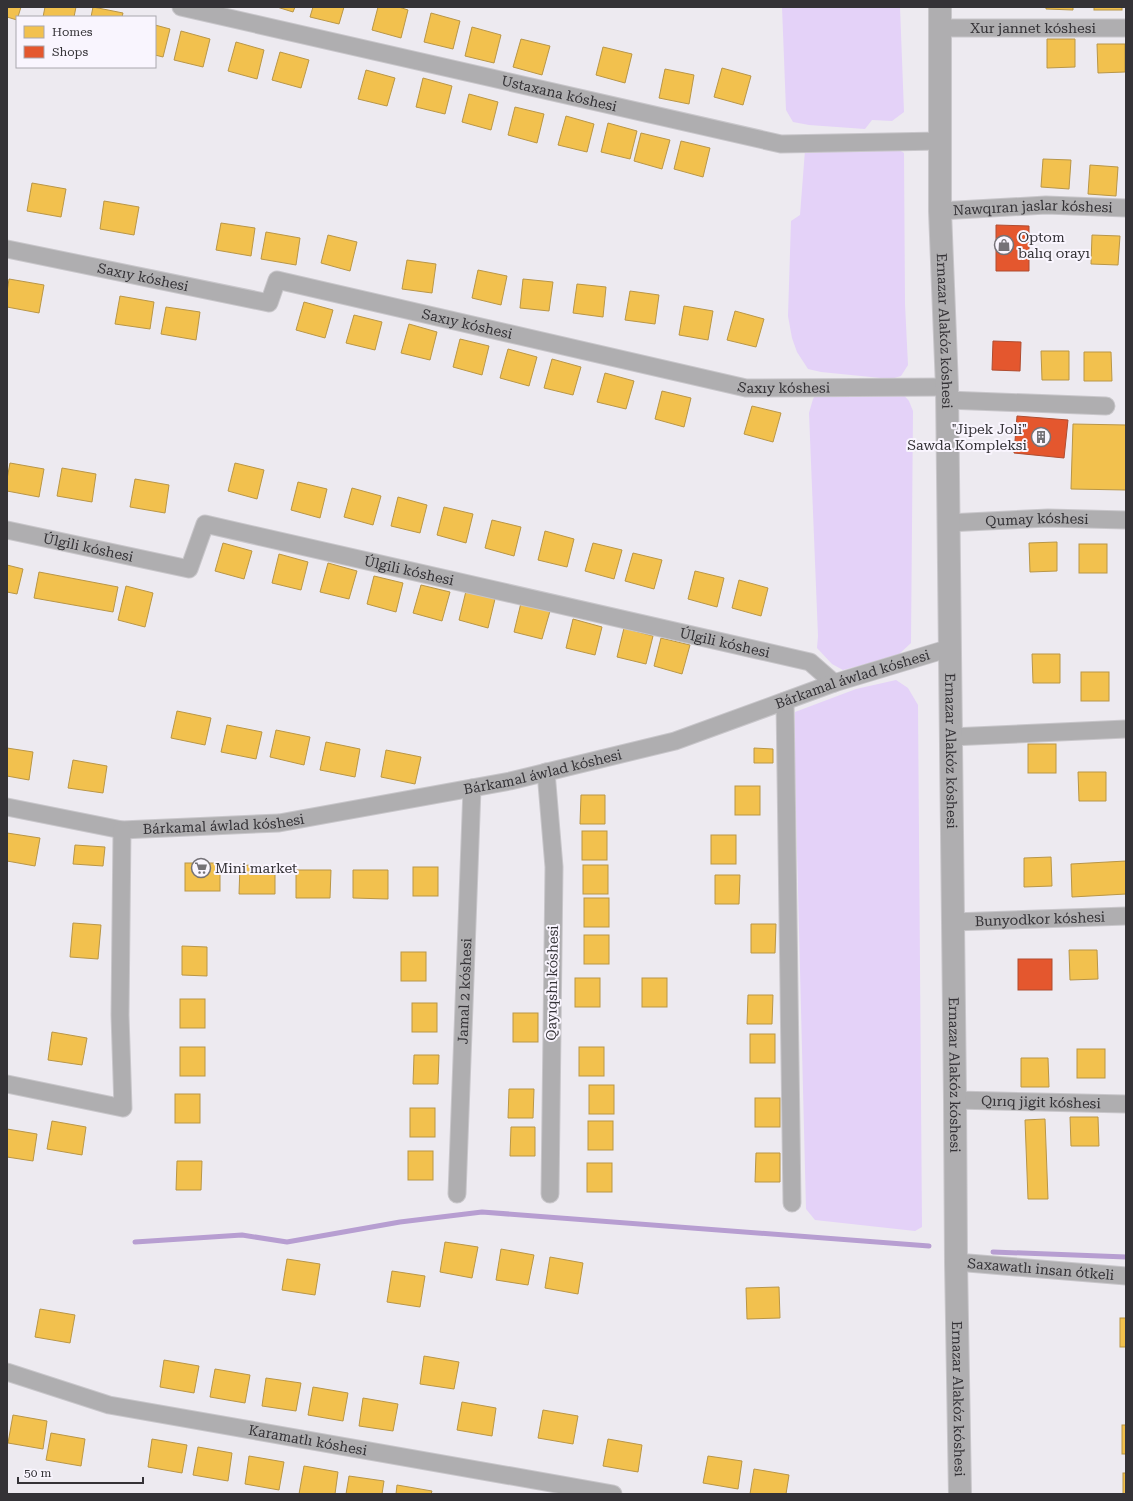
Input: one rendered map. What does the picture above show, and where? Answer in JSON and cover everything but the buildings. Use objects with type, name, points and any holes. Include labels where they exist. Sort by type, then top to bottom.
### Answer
[{"type":"main road","name":"Ernazar Alakóz kóshesi","points":[[940,17],[940,211],[947,394],[956,1262],[960,1494]]},
{"type":"street","name":"Ustaxana kóshesi","points":[[181,7],[781,144],[940,141]]},
{"type":"street","name":"Xur jannet kóshesi","points":[[940,17],[1126,28]]},
{"type":"street","name":"Nawqıran jaslar kóshesi","points":[[940,211],[1046,205],[1126,208]]},
{"type":"street","name":"Saxıy kóshesi","points":[[7,250],[269,303],[277,280],[746,388],[947,394],[1106,406]]},
{"type":"street","name":"Qumay kóshesi","points":[[948,523],[1048,518],[1126,520]]},
{"type":"street","name":"Úlgili kóshesi","points":[[7,530],[189,569],[205,524],[810,662],[834,683]]},
{"type":"street","name":"Bárkamal áwlad kóshesi","points":[[7,807],[122,830],[280,823],[510,781],[675,741],[834,683],[950,648]]},
{"type":"street","points":[[785,701],[792,1203]]},
{"type":"street","points":[[951,737],[1126,730]]},
{"type":"street","name":"Qayıqshı kóshesi","points":[[546,772],[554,867],[550,1194]]},
{"type":"street","name":"Jamal 2 kóshesi","points":[[457,1194],[472,788]]},
{"type":"street","points":[[7,1084],[123,1108],[120,1015],[122,830]]},
{"type":"street","name":"Bunyodkor kóshesi","points":[[953,922],[1126,916]]},
{"type":"street","name":"Qırıq jigit kóshesi","points":[[955,1100],[1126,1104]]},
{"type":"street","name":"Saxawatlı insan ótkeli","points":[[956,1262],[1126,1276]]},
{"type":"street","name":"Karamatlı kóshesi","points":[[7,1372],[109,1405],[613,1494]]},
{"type":"shaded area","points":[[782,7],[900,7],[904,112],[892,121],[872,120],[865,129],[809,125],[793,122],[786,110]]},
{"type":"shaded area","points":[[896,148],[904,153],[905,304],[908,365],[901,376],[891,379],[821,372],[808,369],[797,352],[792,338],[788,316],[791,221],[800,215],[805,150]]},
{"type":"shaded area","points":[[818,391],[902,393],[909,401],[913,411],[911,643],[897,656],[843,670],[832,664],[817,648],[818,636],[809,413],[813,399]]},
{"type":"shaded area","points":[[896,680],[908,688],[918,705],[922,1227],[915,1231],[815,1220],[806,1209],[794,730],[795,712],[856,689]]},
{"type":"waterway","points":[[135,1242],[242,1235],[287,1242],[400,1222],[482,1212],[929,1246]]},
{"type":"waterway","points":[[993,1252],[1126,1257]]},
{"type":"place","name":"Optom balıq orayı","points":[[1004,245]]},
{"type":"place","name":"\"Jipek Joli\" Sawda Kompleksi","points":[[1041,437]]},
{"type":"place","name":"Mini market","points":[[201,868]]}]
